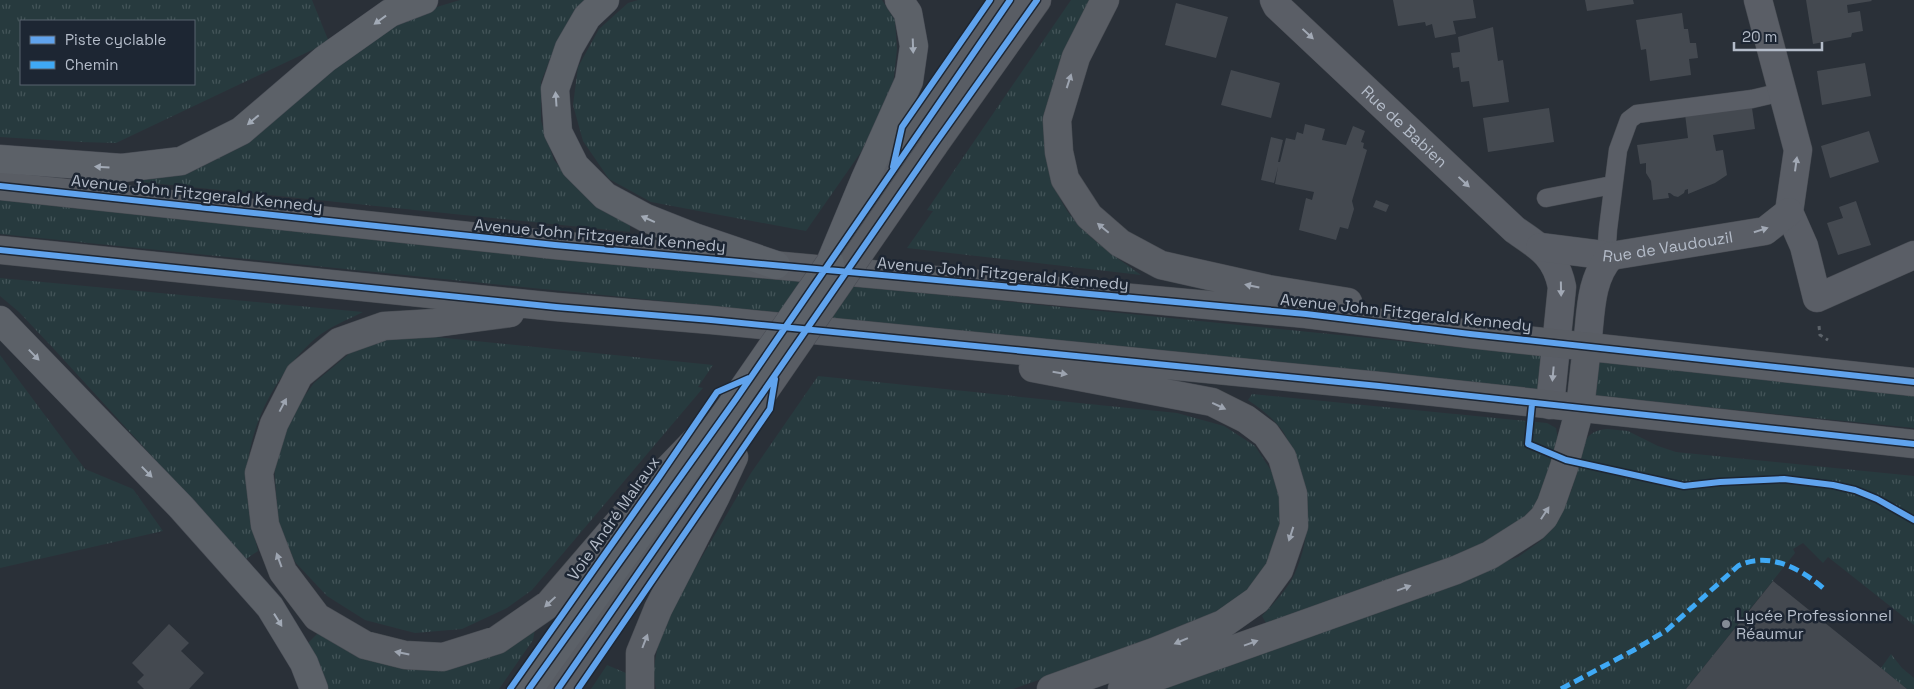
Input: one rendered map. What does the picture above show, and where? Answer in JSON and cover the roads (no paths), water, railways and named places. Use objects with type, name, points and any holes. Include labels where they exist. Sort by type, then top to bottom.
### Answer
[{"type":"main road","points":[[0,159],[122,168],[181,161],[241,131],[325,59],[390,12],[424,0]]},
{"type":"main road","points":[[605,0],[587,17],[569,48],[555,89],[558,132],[575,166],[606,196],[646,218],[694,237],[776,265]]},
{"type":"main road","points":[[830,263],[909,81],[914,46],[908,13],[899,0]]},
{"type":"main road","name":"Voie André Malraux","points":[[558,689],[745,402],[926,140],[1010,0]]},
{"type":"main road","name":"Voie André Malraux","points":[[530,689],[745,402],[830,263],[1037,0]]},
{"type":"main road","points":[[1105,0],[1076,58],[1057,120],[1059,152],[1065,180],[1089,216],[1120,243],[1161,264],[1268,289],[1356,303],[1470,334]]},
{"type":"main road","name":"Avenue John Fitzgerald Kennedy","points":[[0,186],[535,243],[1306,314],[1470,334],[1914,382]]},
{"type":"main road","points":[[0,250],[556,307],[1369,385],[1914,444]]},
{"type":"main road","points":[[556,307],[434,323],[384,326],[339,342],[299,375],[274,424],[259,473],[265,525],[283,572],[317,618],[365,645],[405,655],[443,657],[497,640],[549,604],[640,498],[745,402]]},
{"type":"main road","points":[[0,320],[181,507],[270,607],[304,663],[314,689]]},
{"type":"main road","points":[[928,342],[1043,370],[1212,402],[1246,419],[1266,434],[1282,457],[1293,494],[1294,526],[1279,570],[1257,600],[1223,624],[1154,652],[1051,689]]},
{"type":"main road","points":[[1122,689],[1447,573],[1490,556],[1534,527],[1544,517],[1551,504],[1564,467],[1580,408],[1587,346]]},
{"type":"main road","points":[[640,689],[640,654],[658,609],[724,481],[745,402]]},
{"type":"street","name":"Rue de Babien","points":[[1274,0],[1277,6],[1515,230],[1540,247]]},
{"type":"street","points":[[1758,0],[1798,150],[1789,212],[1804,246],[1817,298],[1914,255]]},
{"type":"street","name":"Rue de Vaudouzil","points":[[1540,247],[1611,256],[1765,231],[1789,212]]},
{"type":"street","points":[[1540,247],[1554,262],[1562,287],[1550,405]]},
{"type":"street","points":[[1587,346],[1596,278],[1602,266],[1611,256]]},
{"type":"lane","points":[[1611,256],[1608,243],[1612,186],[1618,150],[1629,120],[1637,114],[1752,99],[1782,92]]},
{"type":"lane","points":[[1546,198],[1612,186]]},
{"type":"place","name":"Lycée Professionnel Réaumur","points":[[1726,624]]}]
